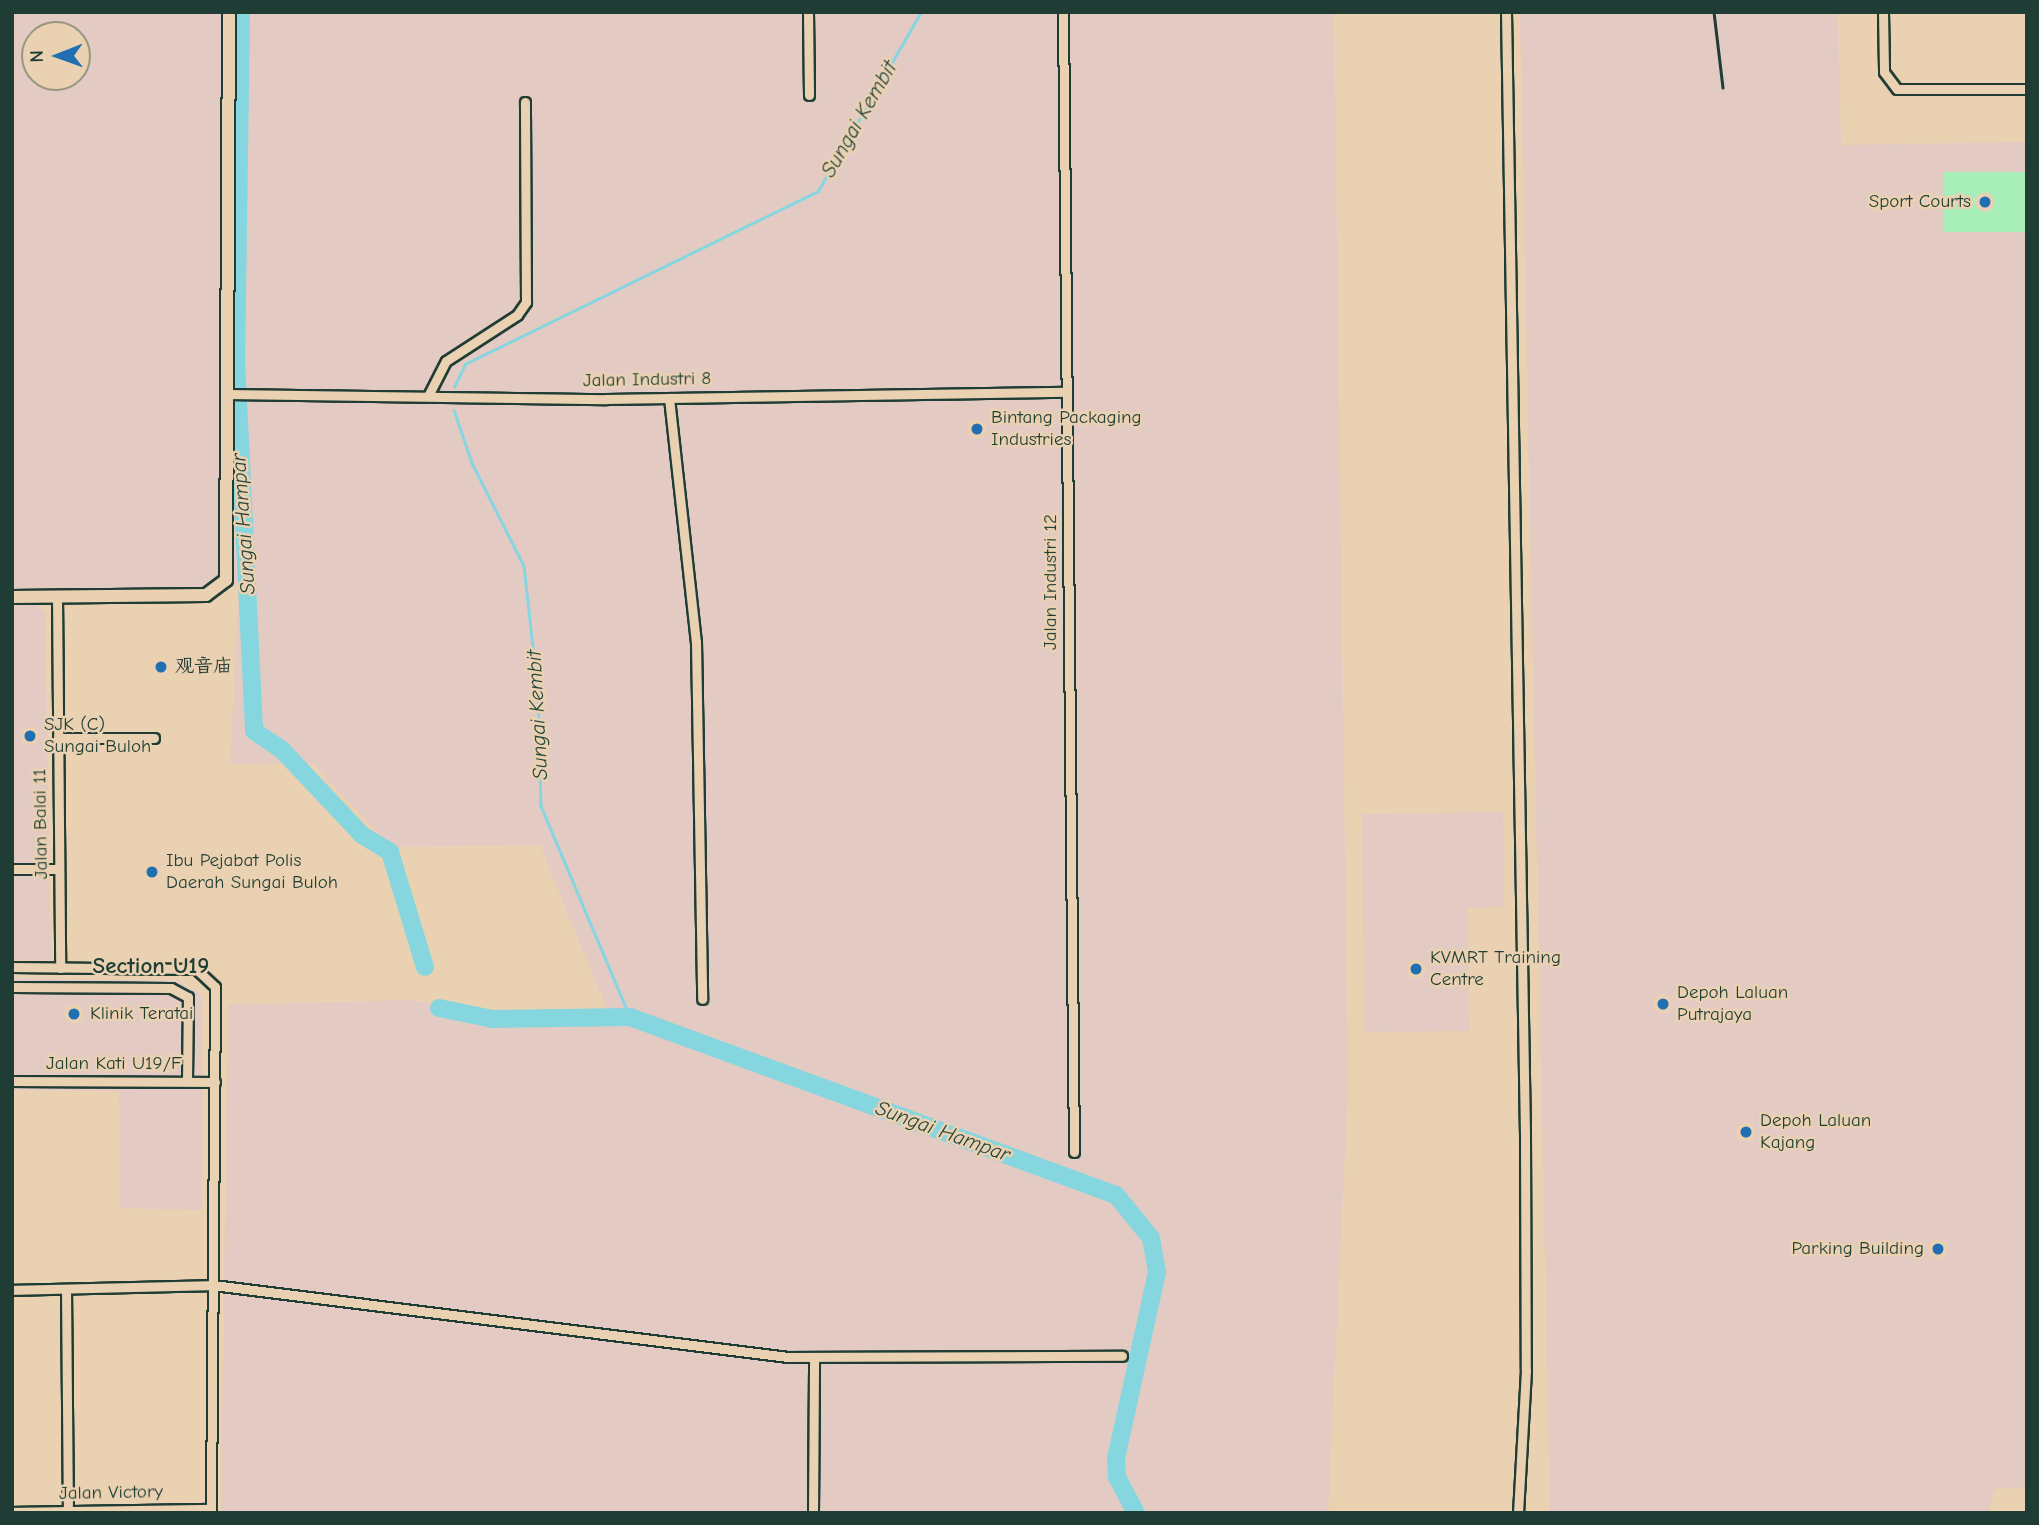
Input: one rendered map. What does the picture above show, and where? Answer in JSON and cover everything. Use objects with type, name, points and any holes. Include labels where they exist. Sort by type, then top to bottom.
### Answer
[{"type":"street","points":[[12,597],[200,595],[221,588],[228,568],[229,12]]},
{"type":"street","points":[[808,12],[809,95]]},
{"type":"street","name":"Jalan Industri 12","points":[[1063,12],[1074,1152]]},
{"type":"street","points":[[1506,12],[1525,1138],[1526,1370],[1518,1513]]},
{"type":"street","points":[[1883,12],[1884,72],[1897,89],[2027,89]]},
{"type":"street","points":[[428,396],[446,361],[517,315],[526,302],[525,102]]},
{"type":"street","name":"Jalan Industri 8","points":[[229,394],[669,398],[1067,392]]},
{"type":"street","points":[[669,398],[684,570],[695,618],[702,999]]},
{"type":"street","name":"Jalan Balai 11","points":[[57,596],[60,968]]},
{"type":"street","points":[[58,738],[154,738]]},
{"type":"street","points":[[12,869],[59,869]]},
{"type":"street","points":[[12,967],[196,969],[210,977],[216,997],[211,1511]]},
{"type":"street","points":[[12,987],[179,993],[188,997],[187,1082]]},
{"type":"street","name":"Jalan Kati U19/F","points":[[12,1081],[215,1082]]},
{"type":"street","points":[[12,1290],[214,1285],[814,1358],[1122,1356]]},
{"type":"street","points":[[66,1289],[68,1512]]},
{"type":"street","points":[[813,1513],[814,1358]]},
{"type":"street","name":"Jalan Victory","points":[[12,1513],[211,1511]]},
{"type":"shaded area","points":[[12,12],[1334,12],[1348,1090],[1328,1513],[221,1513],[228,1005],[405,1000],[499,1011],[607,1010],[540,845],[391,847],[312,763],[230,764],[239,586],[12,590]]},
{"type":"shaded area","points":[[1520,12],[1838,12],[1841,145],[2027,142],[2027,1487],[1994,1489],[1988,1513],[1550,1513]]},
{"type":"shaded area","name":"SJK (C) Sungai Buloh","points":[[12,605],[36,605],[45,612],[51,960],[12,960]]},
{"type":"shaded area","name":"KVMRT Training Centre","points":[[1503,812],[1504,907],[1468,908],[1469,1031],[1364,1032],[1362,814]]},
{"type":"shaded area","points":[[12,978],[177,981],[201,994],[202,1210],[120,1208],[119,1091],[12,1090]]},
{"type":"green space","name":"Sport Courts","points":[[1944,172],[2027,172],[2027,232],[1944,232]]},
{"type":"waterway","name":"Sungai Hampar","points":[[241,12],[236,360],[254,731],[282,750],[362,835],[390,852],[425,967]]},
{"type":"waterway","name":"Sungai Kembit","points":[[454,387],[465,364],[818,191],[921,12]]},
{"type":"waterway","name":"Sungai Kembit","points":[[454,410],[472,463],[524,566],[538,692],[541,806],[630,1017]]},
{"type":"waterway","name":"Sungai Hampar","points":[[439,1008],[493,1019],[630,1017],[1116,1195],[1151,1238],[1157,1272],[1116,1458],[1117,1477],[1136,1513]]},
{"type":"railway","points":[[1714,12],[1723,87]]},
{"type":"place","name":"Sport Courts","points":[[1985,202]]},
{"type":"place","name":"Bintang Packaging Industries","points":[[977,429]]},
{"type":"place","name":"观音庙","points":[[161,667]]},
{"type":"place","name":"SJK (C) Sungai Buloh","points":[[30,736]]},
{"type":"place","name":"Ibu Pejabat Polis Daerah Sungai Buloh","points":[[152,872]]},
{"type":"place","name":"KVMRT Training Centre","points":[[1416,969]]},
{"type":"place","name":"Depoh Laluan Putrajaya","points":[[1663,1004]]},
{"type":"place","name":"Klinik Teratai","points":[[74,1014]]},
{"type":"place","name":"Depoh Laluan Kajang","points":[[1746,1132]]},
{"type":"place","name":"Parking Building","points":[[1938,1249]]},
{"type":"district","name":"Section U19","points":[[151,966]]}]
